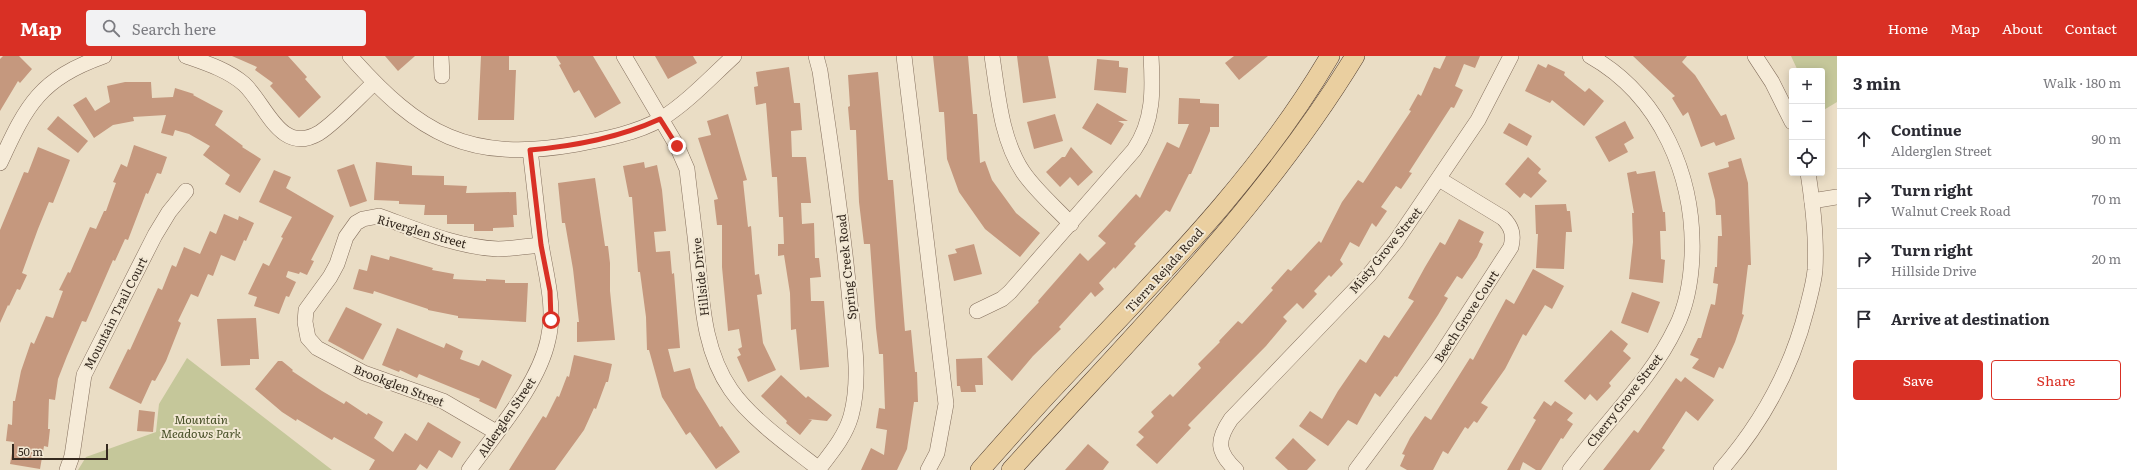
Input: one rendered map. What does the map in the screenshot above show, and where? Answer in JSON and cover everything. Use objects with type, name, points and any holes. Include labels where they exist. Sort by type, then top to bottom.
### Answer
[{"type":"main road","name":"Tierra Rejada Road","points":[[980,470],[1047,394],[1167,270],[1242,183],[1279,133],[1330,56]]},
{"type":"main road","name":"Tierra Rejada Road","points":[[1011,470],[1186,278],[1261,192],[1317,114],[1355,56]]},
{"type":"street","points":[[0,163],[18,124],[40,94],[70,70],[104,56]]},
{"type":"street","points":[[186,56],[211,65],[243,84],[276,127],[285,134],[298,138],[320,132],[374,83]]},
{"type":"street","points":[[350,56],[374,83],[415,118],[453,139],[477,147],[530,150],[597,141],[618,136],[660,119],[682,103],[734,56]]},
{"type":"street","points":[[441,56],[442,76]]},
{"type":"street","name":"Hillside Drive","points":[[624,56],[677,146],[686,169],[705,326],[713,355],[721,374],[741,403],[779,438],[819,470]]},
{"type":"street","name":"Spring Creek Road","points":[[816,56],[820,70],[845,251],[856,366],[856,390],[846,432],[819,470]]},
{"type":"street","points":[[904,56],[946,404],[937,453],[928,470]]},
{"type":"street","points":[[992,56],[1004,128],[1015,158],[1031,182],[1072,224]]},
{"type":"street","points":[[977,311],[998,301],[1010,292],[1072,224],[1141,141],[1147,125],[1152,97],[1151,56]]},
{"type":"street","name":"Misty Grove Street","points":[[1236,470],[1224,457],[1220,444],[1223,432],[1231,420],[1369,274],[1396,241],[1478,120],[1511,56]]},
{"type":"street","name":"Cherry Grove Street","points":[[1570,470],[1592,440],[1649,372],[1670,338],[1684,307],[1692,266],[1693,239],[1691,214],[1682,172],[1671,144],[1655,117],[1627,84],[1590,56]]},
{"type":"street","points":[[1755,56],[1772,82],[1789,116]]},
{"type":"street","name":"Alderglen Street","points":[[470,470],[522,396],[540,364],[548,341],[552,306],[541,245],[530,150]]},
{"type":"street","points":[[1722,470],[1746,440],[1771,399],[1797,346],[1815,270],[1815,221],[1808,176]]},
{"type":"street","name":"Beech Grove Court","points":[[1356,470],[1437,361],[1511,247],[1513,234],[1511,227],[1503,218],[1439,179]]},
{"type":"street","name":"Mountain Trail Court","points":[[67,470],[72,456],[84,375],[155,235],[186,191]]},
{"type":"street","points":[[1812,201],[1837,197]]},
{"type":"street","name":"Riverglen Street","points":[[306,334],[306,310],[330,277],[337,264],[346,237],[356,223],[363,219],[379,216],[455,242],[481,247],[500,249],[541,245]]},
{"type":"street","name":"Brookglen Street","points":[[306,334],[317,348],[358,370],[378,379],[443,401],[496,432]]},
{"type":"green space","points":[[1791,56],[1837,56],[1837,102],[1825,109],[1825,68],[1797,68]]},
{"type":"green space","name":"Mountain Meadows Park","points":[[187,358],[332,470],[78,470],[86,457],[156,432],[159,404]]},
{"type":"building","points":[[3,56],[19,56],[32,69],[20,83],[18,81],[0,111],[0,59]]},
{"type":"building","points":[[232,56],[288,56],[307,77],[305,79],[321,97],[299,118],[270,86],[273,83],[255,70],[257,67]]},
{"type":"building","points":[[385,56],[415,56],[398,71]]},
{"type":"building","points":[[481,56],[509,56],[509,70],[516,70],[514,120],[478,120]]},
{"type":"building","points":[[556,56],[593,56],[621,103],[595,118],[579,90],[574,93],[559,65],[561,64]]},
{"type":"building","points":[[655,56],[693,56],[697,63],[668,79]]},
{"type":"building","points":[[933,56],[968,56],[973,114],[977,114],[980,163],[985,161],[992,180],[1016,213],[1040,233],[1020,257],[985,229],[959,192],[947,159],[944,112],[939,112]]},
{"type":"building","points":[[1017,56],[1048,56],[1056,98],[1023,103]]},
{"type":"building","points":[[1234,56],[1268,56],[1239,80],[1225,63]]},
{"type":"building","points":[[1446,56],[1480,56],[1475,68],[1464,64],[1455,86],[1463,90],[1454,108],[1451,107],[1409,172],[1412,173],[1401,189],[1396,186],[1381,207],[1387,211],[1376,227],[1372,223],[1359,247],[1350,242],[1340,260],[1343,264],[1331,277],[1329,275],[1314,291],[1317,294],[1303,309],[1297,303],[1283,317],[1287,321],[1266,346],[1188,425],[1191,428],[1157,464],[1136,445],[1144,437],[1138,432],[1154,416],[1151,412],[1170,394],[1173,397],[1201,368],[1198,364],[1238,321],[1242,324],[1273,290],[1271,288],[1288,269],[1291,271],[1319,241],[1321,243],[1342,202],[1358,180],[1363,183],[1411,111],[1409,110],[1418,94],[1421,96],[1434,67],[1440,69]]},
{"type":"building","points":[[1633,56],[1687,56],[1682,62],[1695,75],[1721,116],[1726,114],[1735,139],[1716,146],[1714,142],[1701,147],[1688,112],[1683,116],[1672,98],[1675,96]]},
{"type":"building","points":[[1097,59],[1119,61],[1119,67],[1128,68],[1126,93],[1094,90]]},
{"type":"building","points":[[1538,64],[1546,68],[1548,64],[1565,72],[1564,75],[1585,92],[1589,88],[1604,101],[1584,126],[1552,100],[1550,103],[1525,91]]},
{"type":"building","points":[[789,67],[794,103],[800,103],[802,130],[791,131],[792,157],[806,157],[811,203],[801,203],[802,224],[814,223],[815,258],[819,258],[821,277],[810,278],[811,301],[824,301],[829,367],[800,370],[796,329],[791,330],[790,293],[784,255],[778,256],[778,244],[784,244],[783,217],[779,217],[777,177],[772,177],[766,103],[756,105],[754,87],[758,86],[756,72]]},
{"type":"building","points":[[878,72],[888,180],[893,180],[905,331],[911,330],[915,372],[917,372],[918,402],[914,402],[907,449],[897,470],[861,470],[871,448],[884,455],[887,430],[876,428],[879,408],[885,409],[883,354],[879,354],[870,244],[864,244],[859,202],[856,130],[850,130],[848,75]]},
{"type":"building","points":[[125,82],[151,82],[152,98],[173,97],[175,88],[194,94],[193,95],[223,111],[215,125],[243,146],[242,147],[261,159],[240,193],[225,184],[230,175],[203,155],[210,146],[189,134],[175,130],[173,136],[161,133],[166,115],[133,117],[134,121],[113,125],[94,138],[73,105],[86,97],[95,111],[110,102],[107,86]]},
{"type":"building","points":[[1179,98],[1200,99],[1200,103],[1219,104],[1219,127],[1210,127],[1210,131],[1191,174],[1189,174],[1170,212],[1166,210],[1134,244],[1136,246],[1115,269],[1114,267],[1099,283],[1104,289],[1095,297],[1091,292],[1059,327],[1061,329],[1033,356],[1012,381],[987,357],[1039,302],[1038,301],[1080,253],[1088,261],[1106,243],[1098,236],[1136,194],[1140,198],[1167,142],[1179,148],[1189,124],[1178,124]]},
{"type":"building","points":[[1097,103],[1128,121],[1118,121],[1124,124],[1111,145],[1082,128]]},
{"type":"building","points":[[728,114],[747,180],[743,181],[748,227],[751,226],[755,275],[759,274],[762,294],[757,295],[763,343],[776,370],[748,382],[737,357],[741,355],[738,349],[742,347],[739,329],[728,331],[722,267],[722,225],[717,225],[714,200],[718,199],[698,138],[711,135],[707,121]]},
{"type":"building","points":[[1055,114],[1063,141],[1034,149],[1027,122]]},
{"type":"building","points":[[58,116],[88,141],[78,153],[47,129]]},
{"type":"building","points":[[1625,121],[1634,138],[1624,144],[1628,152],[1609,162],[1595,137]]},
{"type":"building","points":[[1509,123],[1532,136],[1527,146],[1503,133]]},
{"type":"building","points":[[134,145],[167,157],[161,174],[157,173],[148,194],[146,193],[128,240],[125,239],[115,261],[113,260],[86,322],[82,321],[58,379],[55,400],[49,399],[48,429],[50,429],[48,447],[44,446],[40,469],[10,464],[14,442],[6,441],[8,424],[12,425],[13,401],[15,401],[21,371],[31,342],[34,344],[46,316],[53,318],[63,291],[59,290],[68,272],[70,273],[90,227],[96,229],[104,211],[106,211],[116,183],[113,182],[121,164],[127,167]]},
{"type":"building","points":[[38,147],[70,160],[53,203],[49,202],[38,229],[22,273],[27,275],[20,290],[17,289],[9,306],[8,305],[0,323],[0,230],[24,172],[28,173]]},
{"type":"building","points":[[1071,147],[1093,172],[1078,186],[1070,177],[1060,187],[1046,172],[1062,157],[1065,157]]},
{"type":"building","points":[[1528,157],[1541,169],[1538,173],[1547,181],[1531,198],[1524,193],[1520,198],[1505,184]]},
{"type":"building","points":[[1741,158],[1748,183],[1751,265],[1748,265],[1742,314],[1744,315],[1735,342],[1723,369],[1719,367],[1714,378],[1692,368],[1699,359],[1690,355],[1698,338],[1701,338],[1711,304],[1715,305],[1718,284],[1713,283],[1715,267],[1717,267],[1718,236],[1722,236],[1721,215],[1716,215],[1715,200],[1708,173],[1729,167],[1728,162]]},
{"type":"building","points":[[376,162],[412,166],[412,175],[444,176],[444,185],[467,186],[466,193],[516,192],[517,215],[513,215],[514,227],[493,228],[493,231],[474,231],[474,224],[447,224],[447,215],[424,215],[425,205],[399,204],[399,201],[374,200]]},
{"type":"building","points":[[644,162],[645,168],[657,165],[662,190],[666,231],[654,232],[656,252],[670,251],[672,274],[674,273],[680,348],[668,349],[674,372],[690,368],[696,388],[720,427],[722,426],[740,452],[716,469],[690,432],[686,435],[662,397],[649,350],[647,350],[646,317],[640,272],[638,272],[632,197],[629,197],[623,166]]},
{"type":"building","points":[[354,164],[367,201],[350,207],[337,170]]},
{"type":"building","points":[[274,170],[291,177],[286,188],[334,216],[311,260],[314,261],[307,275],[300,272],[299,274],[288,271],[286,277],[296,282],[289,297],[286,296],[279,314],[254,306],[257,297],[248,294],[263,263],[269,266],[283,238],[281,237],[292,217],[259,202]]},
{"type":"building","points":[[1636,171],[1637,174],[1655,171],[1663,212],[1665,212],[1666,231],[1660,231],[1661,259],[1665,260],[1663,283],[1629,279],[1633,242],[1632,213],[1634,213],[1627,173]]},
{"type":"building","points":[[595,178],[605,246],[608,246],[610,263],[610,291],[615,340],[577,342],[577,322],[579,322],[573,269],[565,223],[562,223],[558,183]]},
{"type":"building","points":[[1566,204],[1567,211],[1570,211],[1572,232],[1566,232],[1564,269],[1536,268],[1538,234],[1536,234],[1535,205]]},
{"type":"building","points":[[224,214],[238,220],[239,216],[254,223],[246,241],[244,240],[235,261],[221,255],[213,276],[208,274],[198,297],[191,294],[178,321],[181,323],[166,361],[155,381],[152,380],[141,404],[109,388],[128,349],[130,350],[158,288],[162,290],[172,265],[176,267],[184,247],[200,254],[210,231],[216,234]]},
{"type":"building","points":[[1459,219],[1484,232],[1479,242],[1483,244],[1477,257],[1462,279],[1457,276],[1444,296],[1448,298],[1438,315],[1397,377],[1395,376],[1380,397],[1375,393],[1357,425],[1348,420],[1328,446],[1299,426],[1310,411],[1322,419],[1338,391],[1360,359],[1366,363],[1384,335],[1389,338],[1414,301],[1408,298],[1425,267],[1440,242],[1445,245]]},
{"type":"building","points":[[974,244],[982,274],[954,281],[948,255],[957,253],[955,249]]},
{"type":"building","points":[[371,255],[389,260],[390,256],[433,268],[432,270],[454,274],[453,279],[486,281],[486,279],[505,280],[505,283],[528,283],[526,322],[458,318],[458,316],[428,310],[374,291],[373,294],[353,289],[359,269],[367,271]]},
{"type":"building","points":[[1533,269],[1564,286],[1552,309],[1545,305],[1526,336],[1523,334],[1505,369],[1481,403],[1488,407],[1477,423],[1474,421],[1468,429],[1465,427],[1448,454],[1443,451],[1433,470],[1407,470],[1400,466],[1405,455],[1402,454],[1410,438],[1425,416],[1431,420],[1470,358],[1473,360],[1506,299],[1514,304]]},
{"type":"building","points":[[1632,292],[1660,302],[1648,333],[1621,323]]},
{"type":"building","points":[[346,307],[382,324],[363,360],[328,341]]},
{"type":"building","points":[[256,318],[259,359],[250,359],[250,365],[221,366],[217,319]]},
{"type":"building","points":[[397,328],[444,348],[446,343],[463,351],[460,359],[479,366],[482,360],[512,375],[496,409],[479,401],[480,399],[419,374],[417,378],[400,370],[399,372],[382,365]]},
{"type":"building","points":[[1611,330],[1628,344],[1623,351],[1631,358],[1609,383],[1611,386],[1597,401],[1590,394],[1585,400],[1564,381]]},
{"type":"building","points":[[574,355],[612,364],[608,382],[606,382],[596,409],[594,408],[584,430],[555,470],[509,470],[543,416],[546,418],[557,396],[559,397],[567,376],[569,377]]},
{"type":"building","points":[[982,358],[983,385],[975,385],[976,392],[961,392],[960,386],[957,386],[956,359]]},
{"type":"building","points":[[278,361],[282,361],[293,370],[292,371],[344,404],[346,401],[367,415],[368,413],[383,422],[374,438],[393,452],[405,433],[417,441],[428,422],[461,442],[452,458],[439,450],[427,469],[420,464],[416,470],[369,470],[375,460],[334,437],[332,440],[297,419],[296,421],[282,412],[255,389]]},
{"type":"building","points":[[781,375],[806,398],[808,396],[832,415],[827,421],[808,419],[812,420],[800,435],[786,423],[787,421],[761,396]]},
{"type":"building","points":[[1685,377],[1714,400],[1698,421],[1686,411],[1662,448],[1665,450],[1650,470],[1603,470],[1634,430],[1638,433],[1676,378],[1681,382]]},
{"type":"building","points":[[1544,401],[1551,406],[1555,401],[1573,413],[1567,420],[1573,424],[1563,439],[1561,438],[1541,470],[1536,470],[1523,462],[1520,470],[1507,470],[1536,420],[1533,418]]},
{"type":"building","points":[[139,410],[155,412],[153,432],[137,431]]},
{"type":"building","points":[[1293,438],[1316,460],[1307,470],[1288,470],[1275,458]]},
{"type":"building","points":[[1088,444],[1109,462],[1103,470],[1065,470]]},
{"type":"route","points":[[551,320],[552,306],[546,265],[541,245],[530,150],[563,147],[618,136],[660,119],[677,146]]}]
